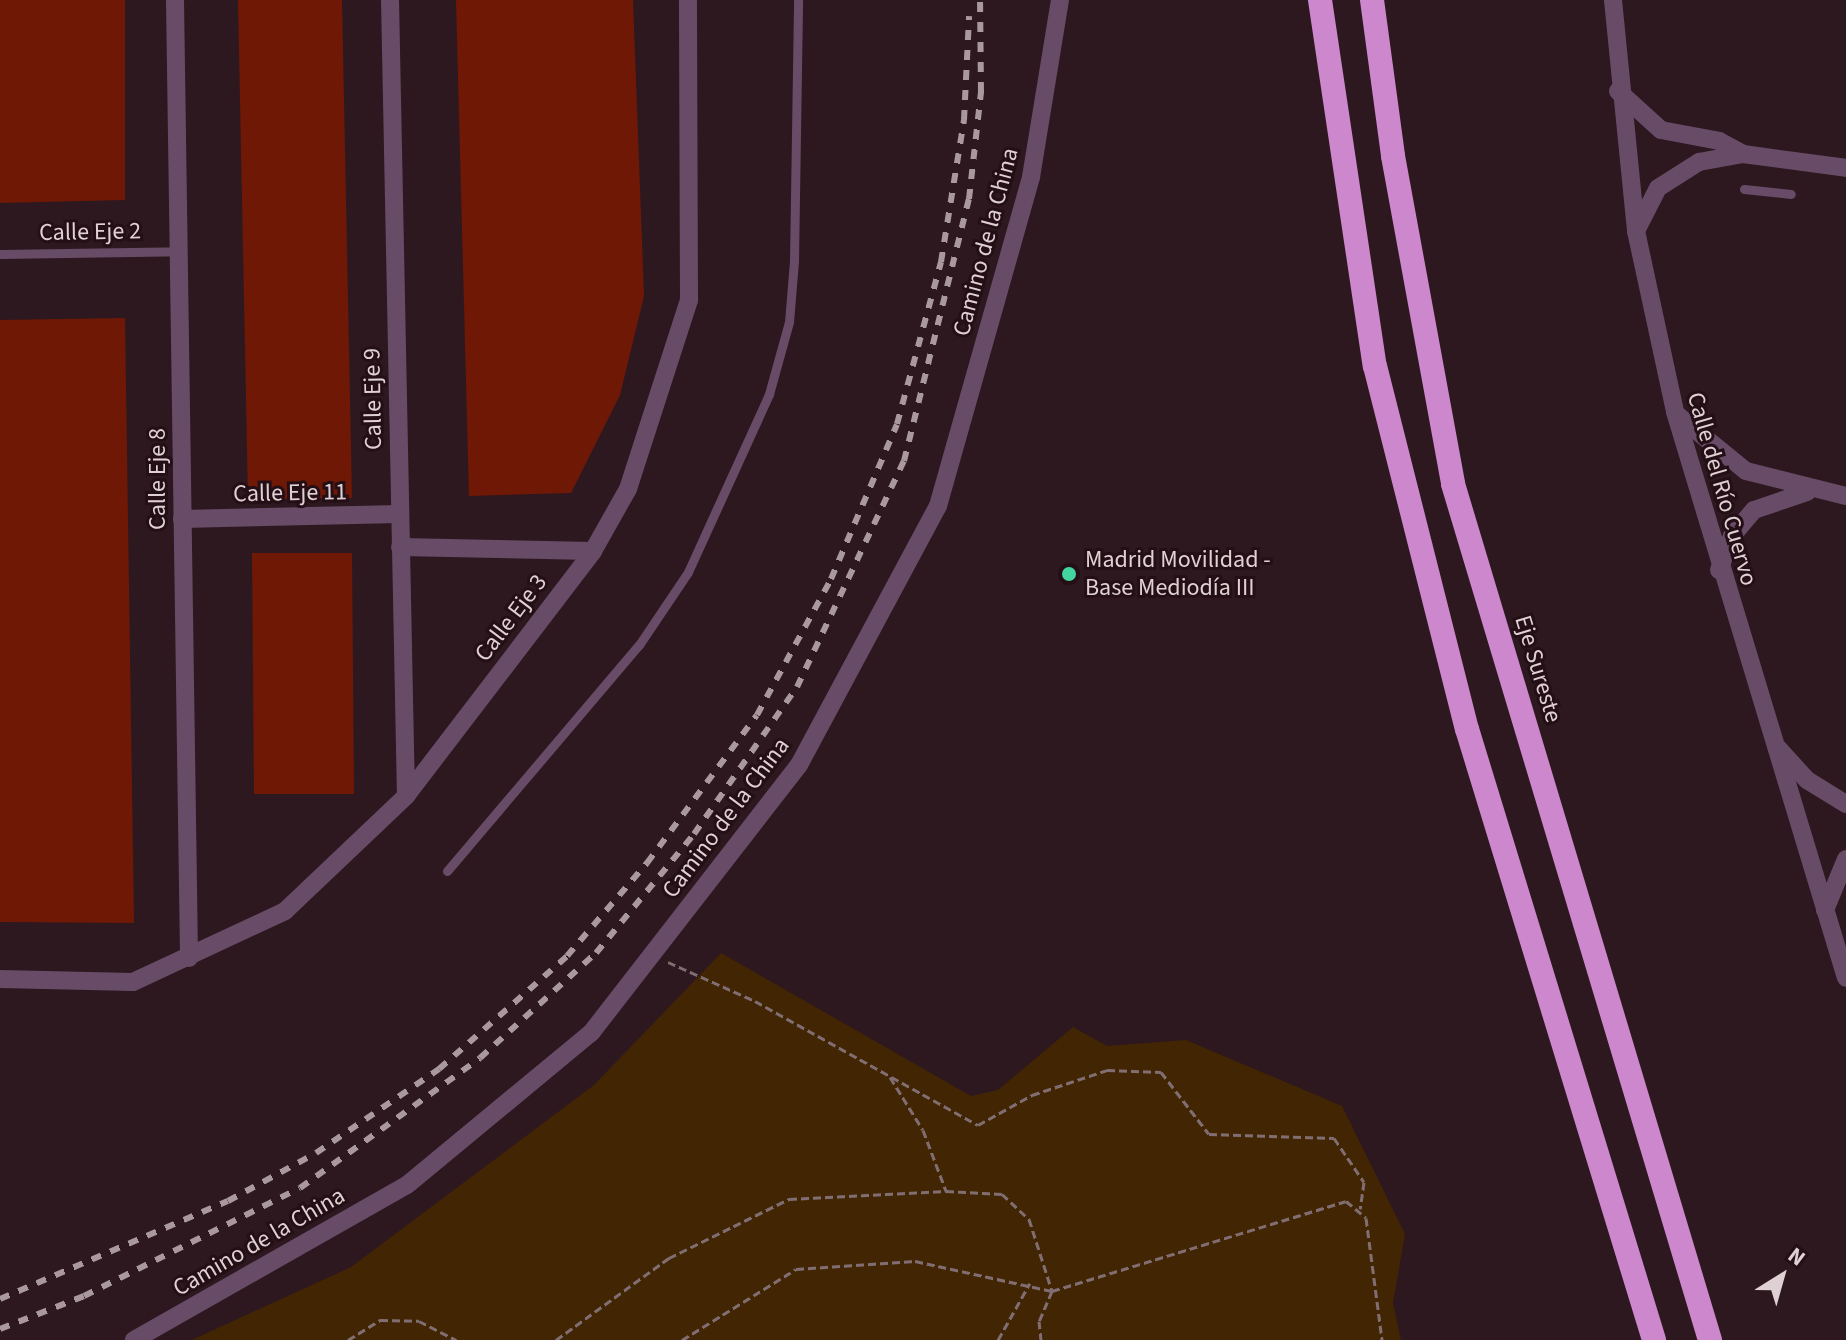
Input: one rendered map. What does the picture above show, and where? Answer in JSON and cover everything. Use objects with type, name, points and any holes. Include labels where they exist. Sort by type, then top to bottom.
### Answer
[{"type":"highway","points":[[1320,0],[1375,366],[1467,729],[1654,1340]]},
{"type":"highway","name":"Eje Sureste","points":[[1372,0],[1395,172],[1453,484],[1710,1340]]},
{"type":"street","name":"Calle Eje 8","points":[[175,0],[189,958]]},
{"type":"street","name":"Calle Eje 9","points":[[390,0],[406,796]]},
{"type":"street","name":"Calle Eje 3","points":[[0,979],[133,982],[285,911],[406,796],[593,551],[628,489],[689,300],[688,0]]},
{"type":"street","name":"Camino de la China","points":[[135,1340],[407,1185],[591,1033],[799,765],[938,506],[1031,177],[1060,0]]},
{"type":"street","name":"Calle del Río Cuervo","points":[[1613,0],[1618,90],[1636,231],[1675,412],[1719,570],[1846,978]]},
{"type":"street","points":[[1618,90],[1661,130],[1719,141],[1743,154],[1846,168]]},
{"type":"street","points":[[1636,231],[1671,176],[1743,154]]},
{"type":"street","points":[[1675,412],[1746,471],[1814,491],[1846,496]]},
{"type":"street","points":[[1719,570],[1732,536],[1754,510],[1814,491]]},
{"type":"street","name":"Calle Eje 11","points":[[182,519],[399,514]]},
{"type":"street","points":[[400,547],[593,551]]},
{"type":"street","points":[[1771,740],[1807,780],[1846,804]]},
{"type":"street","points":[[1825,910],[1846,859]]},
{"type":"lane","points":[[447,871],[639,645],[688,572],[769,394],[789,322],[794,261],[798,0]]},
{"type":"lane","points":[[1744,189],[1791,194]]},
{"type":"lane","name":"Calle Eje 2","points":[[0,254],[181,251]]},
{"type":"path","points":[[652,955],[755,1001],[978,1125],[1032,1095],[1107,1070],[1161,1072],[1209,1134],[1334,1138],[1364,1182],[1360,1209],[1382,1340]]},
{"type":"path","points":[[890,1076],[923,1130],[946,1191]]},
{"type":"path","points":[[556,1340],[669,1258],[789,1199],[946,1191],[1002,1194],[1029,1219],[1052,1291],[1039,1321],[1041,1340]]},
{"type":"path","points":[[682,1340],[796,1269],[915,1261],[1030,1283],[1052,1291],[1346,1201],[1360,1209]]},
{"type":"path","points":[[998,1340],[1030,1283]]},
{"type":"path","points":[[348,1340],[380,1320],[419,1321],[456,1340]]},
{"type":"shaded area","points":[[721,953],[971,1096],[998,1090],[1073,1027],[1107,1046],[1186,1040],[1342,1106],[1405,1234],[1393,1303],[1401,1340],[192,1340],[351,1267],[594,1085]]},
{"type":"building","points":[[0,0],[125,0],[125,200],[0,203]]},
{"type":"building","points":[[238,0],[342,0],[352,498],[248,499]]},
{"type":"building","points":[[456,0],[633,0],[644,296],[620,395],[571,493],[469,496]]},
{"type":"building","points":[[125,318],[134,923],[0,922],[0,320]]},
{"type":"building","points":[[252,553],[352,553],[354,794],[254,794]]},
{"type":"railway","points":[[0,1329],[84,1296],[300,1188],[480,1058],[596,953],[694,834],[797,687],[904,461],[969,199],[981,92],[980,0]]},
{"type":"railway","points":[[0,1299],[228,1201],[316,1153],[439,1069],[567,956],[647,863],[757,715],[831,579],[897,424],[941,262],[964,120],[969,16]]},
{"type":"place","name":"Madrid Movilidad - Base Mediodía III","points":[[1069,574]]}]
